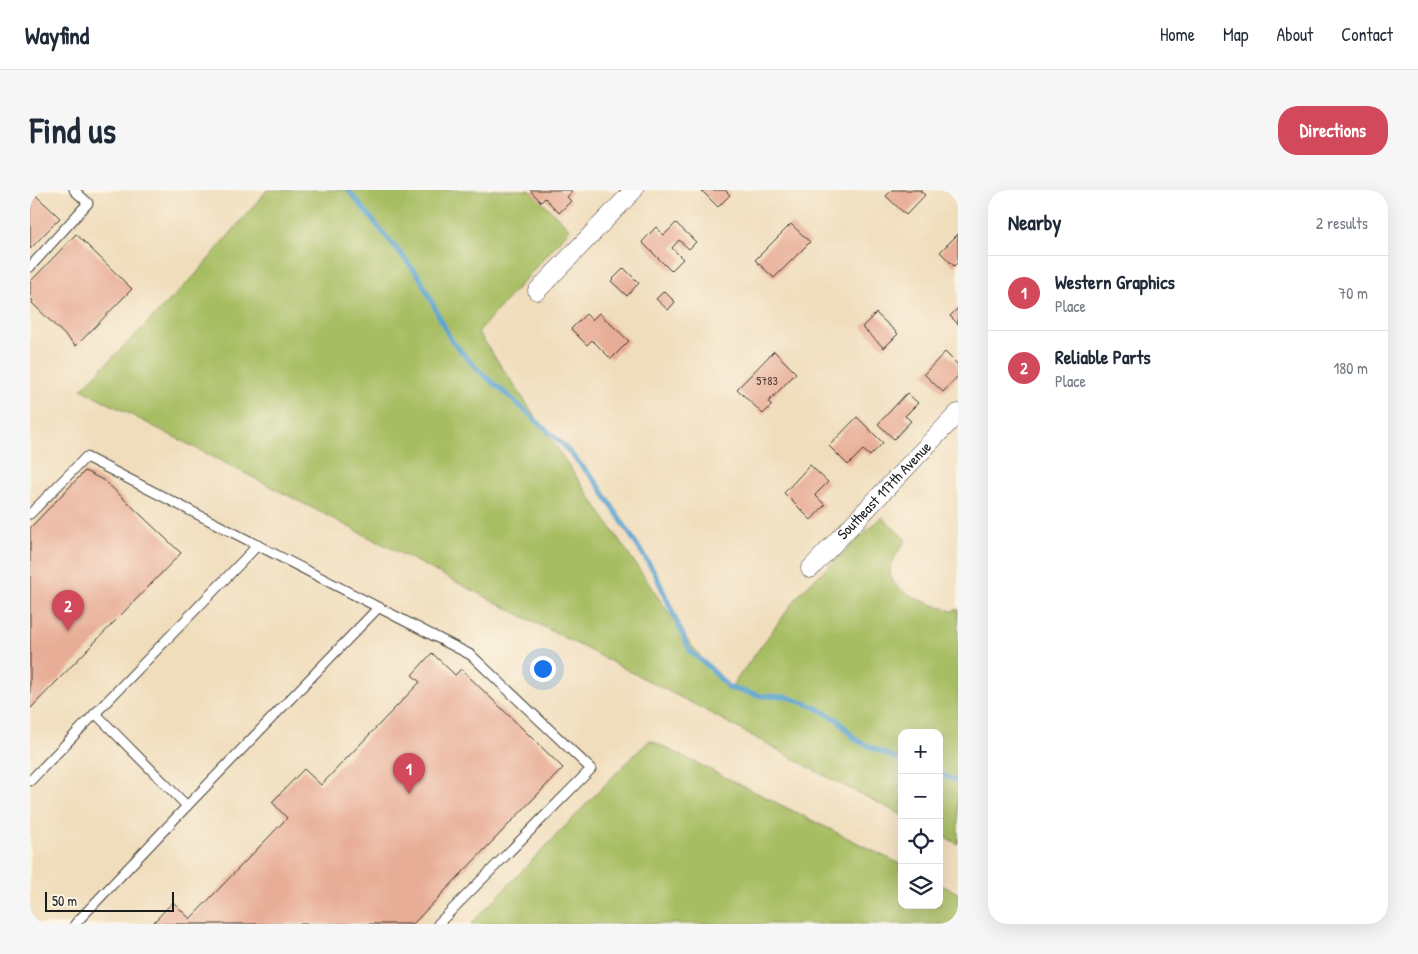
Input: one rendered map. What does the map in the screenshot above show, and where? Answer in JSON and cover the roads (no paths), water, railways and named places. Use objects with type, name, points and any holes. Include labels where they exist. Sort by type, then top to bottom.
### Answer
[{"type":"street","points":[[537,291],[634,190]]},
{"type":"street","name":"Southeast 117th Avenue","points":[[810,569],[958,413]]},
{"type":"lane","points":[[30,267],[88,203],[74,190]]},
{"type":"lane","points":[[30,514],[86,457],[472,655],[591,769],[438,924]]},
{"type":"lane","points":[[30,781],[258,545]]},
{"type":"lane","points":[[75,924],[379,607]]},
{"type":"lane","points":[[95,713],[187,806]]},
{"type":"waterway","points":[[348,190],[419,276],[451,340],[478,370],[562,444],[597,483],[655,573],[690,651],[729,688],[762,696],[788,697],[815,707],[838,720],[856,740],[898,759]]},
{"type":"waterway","points":[[941,774],[958,782]]},
{"type":"place","name":"Reliable Parts","points":[[68,631]]},
{"type":"place","name":"Western Graphics","points":[[409,794]]}]
